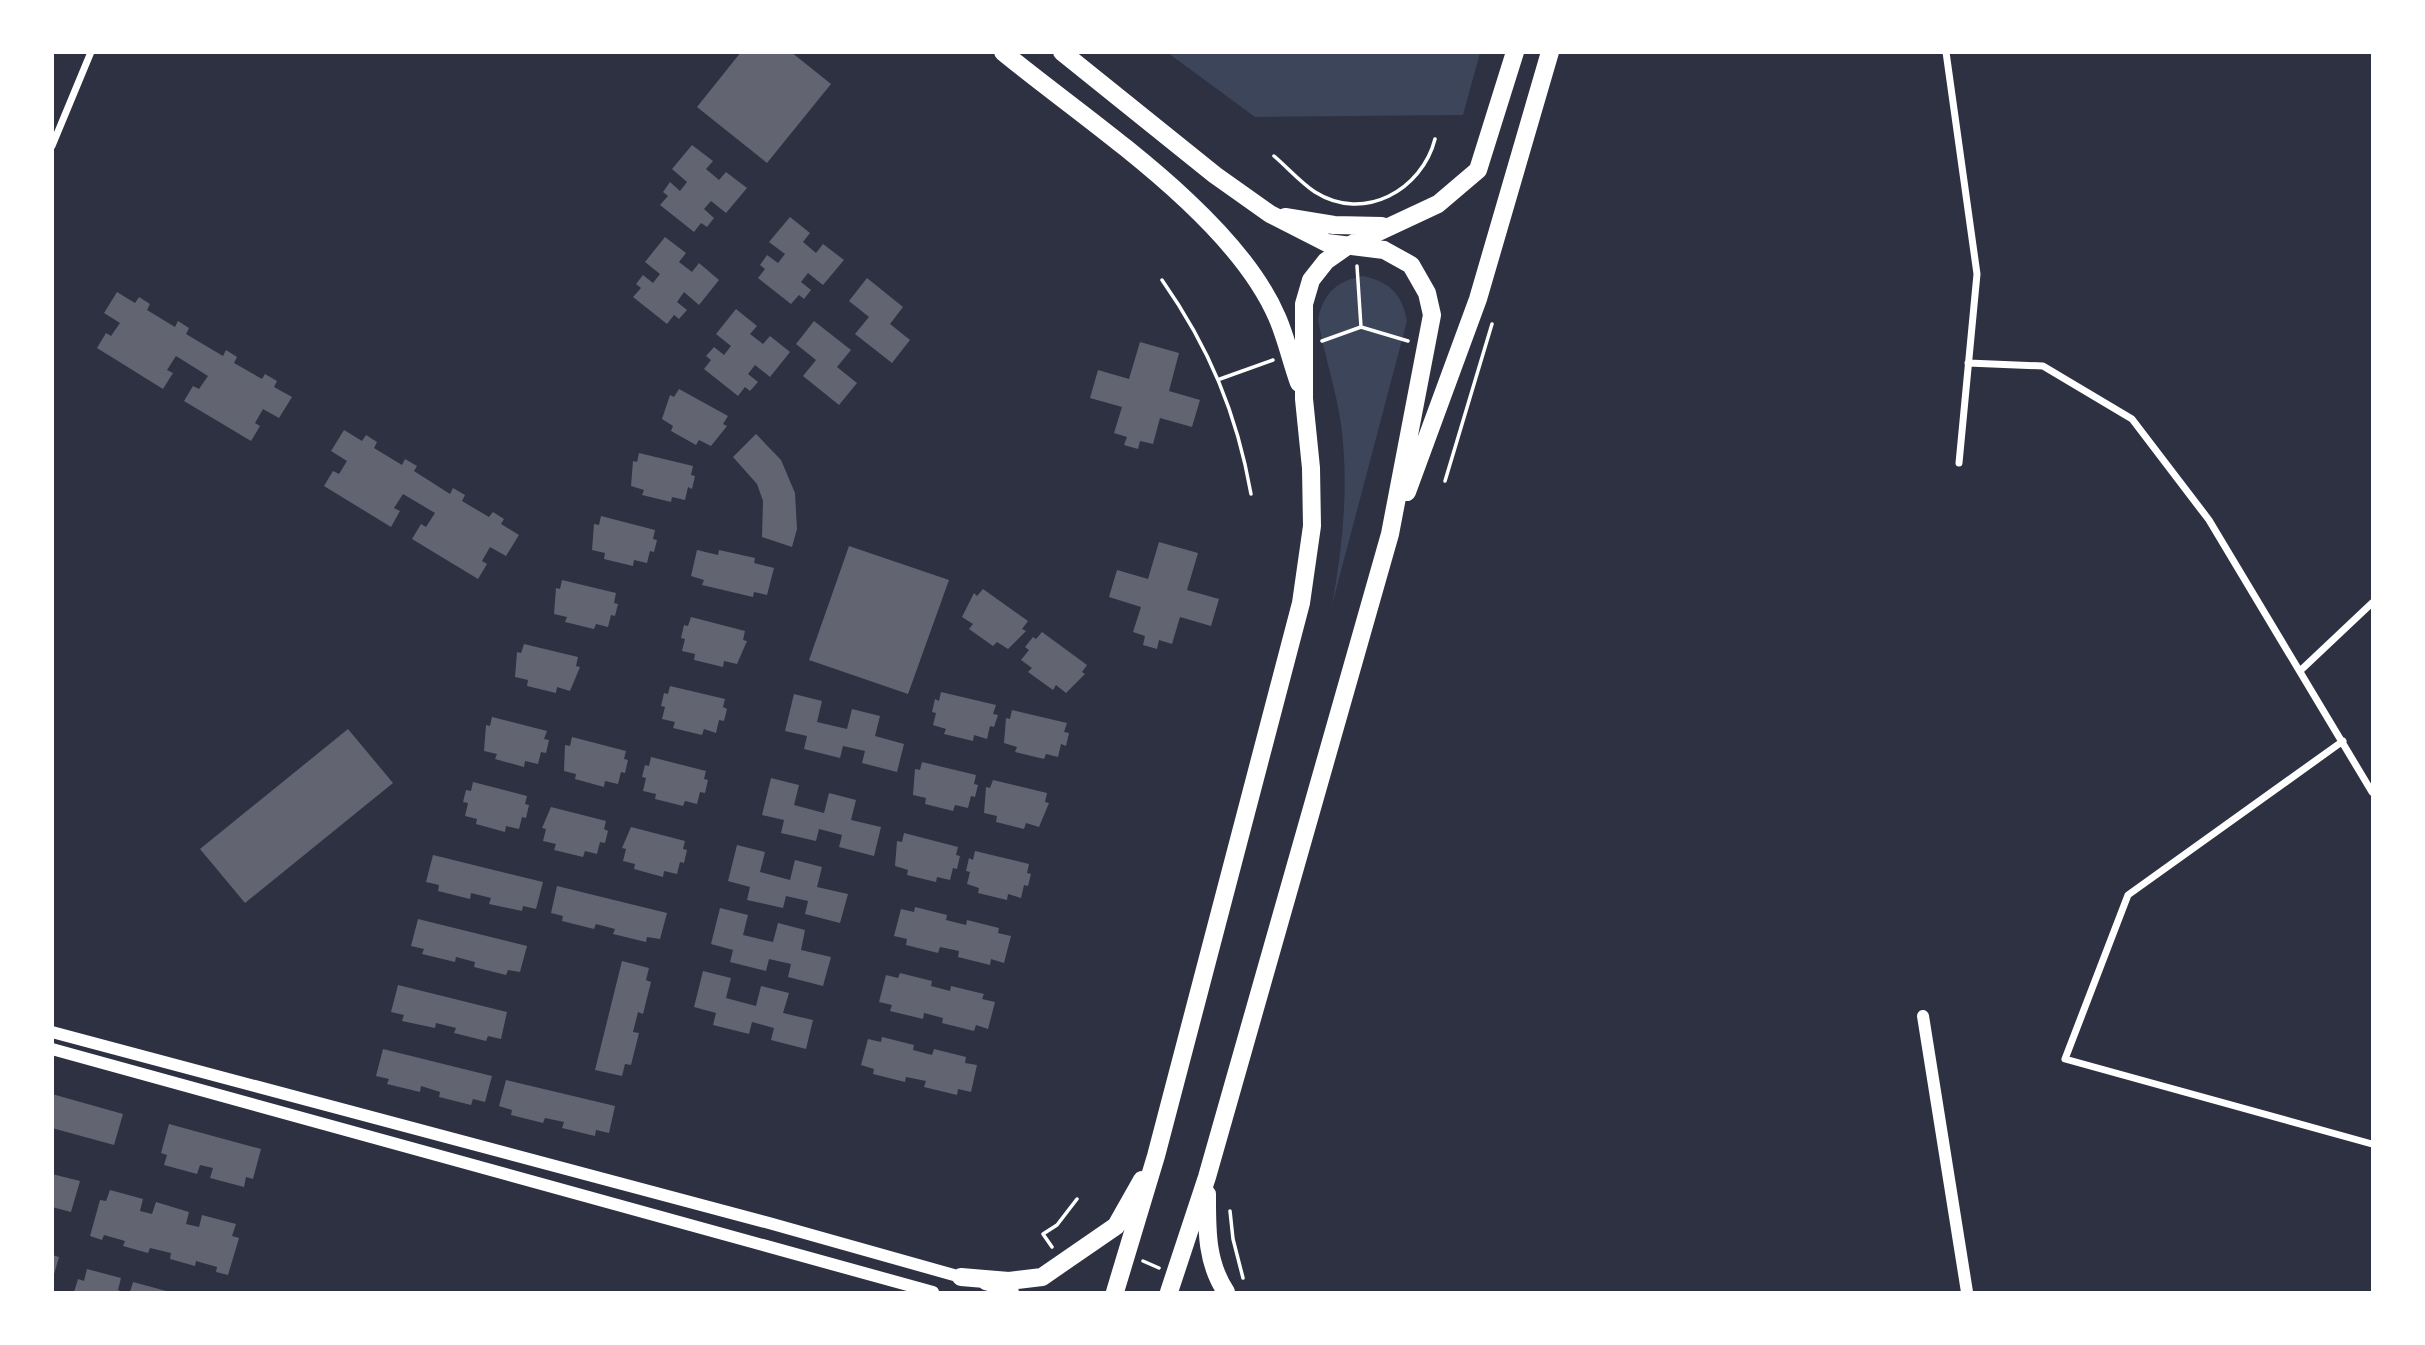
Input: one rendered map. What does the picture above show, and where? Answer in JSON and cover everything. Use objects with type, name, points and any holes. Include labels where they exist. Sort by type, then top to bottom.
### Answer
[{"type":"main road","points":[[1003,52],[1190,202],[1248,270],[1277,316],[1304,399]]},
{"type":"main road","points":[[1062,52],[1214,175],[1270,214],[1327,243],[1384,250],[1411,265],[1427,293],[1432,315],[1390,534]]},
{"type":"main road","points":[[1115,1293],[1156,1156],[1301,603],[1312,526],[1311,468],[1304,399],[1304,304],[1311,281],[1326,261],[1346,247],[1438,204],[1478,170],[1496,121],[1515,52]]},
{"type":"main road","points":[[1169,1293],[1206,1177],[1390,534],[1478,299],[1550,52]]},
{"type":"main road","points":[[1270,214],[1334,225],[1386,226]]},
{"type":"main road","points":[[961,1278],[1009,1282],[1042,1278],[1116,1226],[1156,1156]]},
{"type":"main road","points":[[1206,1177],[1207,1243],[1217,1278],[1226,1293]]},
{"type":"street","points":[[52,146],[91,52]]},
{"type":"street","points":[[1946,52],[1977,274],[1958,463]]},
{"type":"street","points":[[1968,363],[2043,366],[2132,419],[2209,520],[2372,792]]},
{"type":"street","points":[[2301,670],[2372,603]]},
{"type":"street","points":[[2343,741],[2127,895],[2065,1059],[2372,1144]]},
{"type":"street","points":[[1923,1016],[1967,1293]]},
{"type":"street","points":[[52,1032],[1013,1293]]},
{"type":"street","points":[[52,1049],[933,1293]]},
{"type":"path","points":[[1274,156],[1315,192],[1354,204],[1375,202],[1395,194],[1412,181],[1428,161],[1435,139]]},
{"type":"path","points":[[1162,280],[1189,318],[1220,379],[1243,448],[1251,494]]},
{"type":"path","points":[[1445,481],[1492,323]]},
{"type":"path","points":[[1057,1254],[1043,1234],[1057,1225],[1077,1199]]},
{"type":"path","points":[[1138,1260],[1150,1263]]},
{"type":"shaded area","points":[[1168,53],[1480,53],[1463,115],[1255,117]]},
{"type":"shaded area","points":[[1363,276],[1381,282],[1398,296],[1407,321],[1332,605],[1342,537],[1345,470],[1339,411],[1318,319],[1328,295],[1338,285]]},
{"type":"building","points":[[741,52],[791,52],[831,84],[767,163],[697,107]]},
{"type":"building","points":[[692,145],[713,161],[706,169],[719,180],[726,172],[747,188],[726,213],[711,201],[704,209],[714,218],[707,227],[701,223],[694,232],[660,205],[668,196],[663,192],[670,182],[680,191],[687,182],[672,169]]},
{"type":"building","points":[[790,217],[810,233],[803,242],[816,253],[823,244],[844,260],[823,285],[808,273],[801,282],[811,290],[804,299],[799,295],[791,304],[758,278],[765,269],[760,265],[767,255],[778,263],[785,254],[769,242]]},
{"type":"building","points":[[665,237],[686,253],[679,262],[692,272],[699,263],[719,280],[699,305],[684,292],[677,302],[687,310],[679,319],[674,315],[667,324],[633,297],[641,288],[636,284],[643,275],[653,283],[660,274],[645,262]]},
{"type":"building","points":[[867,278],[903,307],[890,324],[910,340],[892,363],[855,334],[869,317],[849,301]]},
{"type":"building","points":[[117,292],[135,303],[139,297],[150,304],[147,310],[175,327],[178,321],[189,328],[186,334],[223,356],[226,350],[237,357],[234,363],[262,379],[265,374],[277,381],[274,387],[292,397],[279,418],[263,409],[255,423],[260,426],[251,441],[184,401],[193,386],[199,389],[208,376],[176,356],[167,370],[173,373],[163,389],[97,348],[106,333],[111,336],[120,323],[104,313]]},
{"type":"building","points":[[736,309],[757,326],[750,334],[763,344],[770,336],[790,352],[770,377],[755,365],[748,374],[758,382],[750,391],[745,387],[738,396],[704,369],[711,360],[706,356],[714,347],[724,355],[731,346],[716,334]]},
{"type":"building","points":[[814,321],[851,350],[837,367],[857,383],[839,405],[803,376],[816,360],[796,344]]},
{"type":"building","points":[[1140,342],[1179,353],[1169,391],[1200,400],[1192,427],[1160,418],[1153,444],[1140,441],[1138,449],[1124,445],[1127,437],[1114,433],[1122,407],[1090,398],[1098,370],[1129,379]]},
{"type":"building","points":[[679,389],[728,416],[723,424],[727,426],[711,446],[699,440],[696,445],[671,431],[673,426],[662,419],[670,395],[674,397]]},
{"type":"building","points":[[344,430],[362,441],[366,435],[377,442],[374,448],[402,465],[405,459],[417,466],[414,471],[450,494],[453,488],[465,495],[462,501],[489,517],[493,512],[504,519],[501,524],[519,535],[506,556],[490,547],[482,561],[487,564],[478,579],[412,539],[421,524],[426,527],[435,513],[403,494],[394,508],[400,511],[391,527],[324,486],[333,471],[339,474],[347,461],[331,451]]},
{"type":"building","points":[[756,434],[781,460],[795,493],[797,529],[792,547],[762,537],[763,501],[757,484],[733,457]]},
{"type":"building","points":[[639,453],[693,466],[691,475],[695,476],[692,489],[688,487],[685,500],[672,497],[671,502],[642,495],[644,490],[631,486],[633,461],[637,462]]},
{"type":"building","points":[[601,516],[655,530],[653,539],[657,540],[647,563],[634,560],[633,566],[604,559],[605,553],[592,550],[594,524],[599,525]]},
{"type":"building","points":[[1159,542],[1198,553],[1187,590],[1219,599],[1211,626],[1180,617],[1172,644],[1159,640],[1157,649],[1143,645],[1145,636],[1133,632],[1141,607],[1109,597],[1117,570],[1148,579]]},
{"type":"building","points":[[849,546],[949,580],[908,694],[809,660]]},
{"type":"building","points":[[697,550],[718,555],[719,550],[755,558],[754,563],[774,568],[767,595],[754,592],[753,597],[702,585],[704,580],[691,576]]},
{"type":"building","points":[[562,580],[616,593],[614,603],[618,604],[608,627],[596,624],[594,629],[565,622],[567,617],[554,614],[556,588],[560,589]]},
{"type":"building","points":[[983,589],[1028,621],[1022,629],[1026,631],[1008,649],[997,642],[993,646],[969,629],[973,624],[962,617],[974,593],[977,596]]},
{"type":"building","points":[[691,617],[745,631],[743,640],[747,641],[737,664],[724,661],[723,667],[694,660],[695,654],[682,651],[684,625],[688,626]]},
{"type":"building","points":[[1042,632],[1087,665],[1082,672],[1085,674],[1066,693],[1056,685],[1053,690],[1028,672],[1032,668],[1021,660],[1029,650],[1025,647],[1033,637],[1036,639]]},
{"type":"building","points":[[524,644],[578,657],[576,666],[580,667],[570,691],[557,687],[556,693],[527,686],[528,680],[515,677],[517,652],[521,653]]},
{"type":"building","points":[[670,686],[725,699],[723,707],[727,709],[724,721],[719,720],[716,733],[704,729],[702,735],[673,728],[675,722],[662,719],[664,693],[668,694]]},
{"type":"building","points":[[941,692],[996,705],[993,714],[998,715],[994,727],[990,726],[987,739],[974,735],[973,741],[944,734],[946,729],[933,725],[935,699],[939,701]]},
{"type":"building","points":[[794,694],[822,701],[817,722],[847,729],[852,709],[880,716],[875,736],[904,744],[897,772],[862,763],[865,751],[843,746],[840,758],[804,749],[807,736],[785,731]]},
{"type":"building","points":[[1012,710],[1067,723],[1064,732],[1069,733],[1066,746],[1061,744],[1058,757],[1046,754],[1044,759],[1015,752],[1017,747],[1004,743],[1006,718],[1010,719]]},
{"type":"building","points":[[492,717],[547,731],[544,739],[549,740],[546,753],[541,752],[538,764],[525,761],[524,767],[495,759],[497,754],[484,751],[486,725],[490,726]]},
{"type":"building","points":[[348,729],[393,783],[245,903],[200,849]]},
{"type":"building","points":[[572,737],[626,751],[624,759],[628,760],[625,773],[621,772],[618,784],[605,781],[604,787],[575,779],[576,774],[564,771],[565,745],[570,746]]},
{"type":"building","points":[[651,757],[706,771],[704,779],[708,780],[705,793],[700,792],[697,804],[685,801],[683,806],[655,799],[656,794],[643,791],[646,778],[642,777],[645,765],[649,766]]},
{"type":"building","points":[[922,762],[976,775],[974,784],[978,785],[968,808],[955,805],[953,811],[925,804],[926,798],[913,795],[915,769],[920,770]]},
{"type":"building","points":[[771,778],[799,785],[794,805],[824,813],[829,793],[856,800],[851,820],[881,827],[874,856],[839,847],[842,835],[819,829],[816,841],[781,833],[784,820],[762,815]]},
{"type":"building","points":[[993,780],[1047,793],[1045,802],[1049,803],[1039,827],[1026,823],[1024,829],[996,822],[997,816],[984,813],[986,787],[990,788]]},
{"type":"building","points":[[473,782],[527,796],[525,804],[529,805],[526,818],[522,817],[519,829],[506,826],[505,832],[476,824],[477,819],[465,816],[468,803],[463,802],[466,790],[471,791]]},
{"type":"building","points":[[551,807],[606,821],[604,829],[608,831],[605,843],[600,842],[597,854],[585,851],[583,857],[554,850],[556,844],[543,841],[546,829],[542,828]]},
{"type":"building","points":[[631,827],[685,841],[683,849],[687,850],[684,863],[680,862],[677,874],[664,871],[663,877],[634,869],[635,864],[623,861],[626,849],[622,848]]},
{"type":"building","points":[[904,833],[958,847],[956,855],[960,856],[957,869],[953,868],[950,880],[937,877],[936,882],[907,875],[908,870],[895,866],[897,841],[902,842]]},
{"type":"building","points":[[737,845],[765,852],[760,872],[790,880],[795,860],[822,867],[817,887],[848,894],[840,923],[805,914],[808,901],[786,896],[783,908],[747,900],[750,887],[728,881]]},
{"type":"building","points":[[975,851],[1029,864],[1027,873],[1031,874],[1028,886],[1024,885],[1021,898],[1008,894],[1007,900],[978,893],[979,888],[967,884],[969,858],[973,860]]},
{"type":"building","points":[[433,855],[543,882],[536,909],[523,906],[522,911],[489,904],[491,898],[471,893],[470,899],[438,891],[439,885],[426,882]]},
{"type":"building","points":[[557,886],[667,913],[660,939],[647,937],[646,942],[613,934],[615,929],[596,924],[594,929],[562,921],[563,916],[551,913]]},
{"type":"building","points":[[915,907],[947,915],[946,920],[966,925],[967,920],[999,928],[998,933],[1011,936],[1004,963],[991,959],[990,965],[958,957],[959,951],[940,947],[938,953],[906,945],[907,939],[894,936],[901,909],[914,912]]},
{"type":"building","points":[[720,908],[748,915],[743,935],[773,942],[778,923],[805,930],[801,950],[831,957],[823,986],[788,977],[791,964],[769,959],[766,971],[730,962],[733,950],[711,944]]},
{"type":"building","points":[[418,919],[527,946],[520,972],[508,970],[506,975],[474,967],[475,962],[456,957],[455,962],[422,954],[424,949],[411,946]]},
{"type":"building","points":[[622,961],[649,968],[646,980],[651,982],[643,1014],[638,1012],[633,1032],[639,1033],[631,1065],[625,1064],[622,1076],[595,1070]]},
{"type":"building","points":[[703,971],[731,978],[726,998],[756,1006],[761,986],[789,993],[783,1013],[813,1020],[806,1049],[771,1040],[774,1028],[752,1022],[749,1034],[713,1025],[716,1013],[694,1007]]},
{"type":"building","points":[[900,973],[932,981],[931,986],[950,991],[951,986],[984,994],[982,999],[995,1002],[988,1029],[976,1025],[974,1031],[942,1023],[943,1018],[924,1013],[923,1019],[890,1011],[892,1005],[879,1002],[886,975],[898,978]]},
{"type":"building","points":[[398,985],[507,1012],[501,1039],[488,1036],[486,1041],[454,1033],[456,1028],[436,1023],[435,1028],[402,1021],[404,1015],[391,1012]]},
{"type":"building","points":[[882,1037],[914,1045],[913,1050],[932,1055],[934,1049],[966,1057],[965,1063],[977,1065],[971,1092],[958,1089],[957,1095],[924,1087],[926,1081],[906,1077],[905,1082],[873,1074],[874,1069],[861,1065],[868,1039],[881,1042]]},
{"type":"building","points":[[383,1049],[492,1076],[485,1102],[473,1099],[471,1105],[439,1097],[440,1092],[421,1086],[420,1092],[387,1084],[389,1079],[376,1076]]},
{"type":"building","points":[[506,1080],[615,1106],[609,1133],[596,1130],[595,1136],[562,1128],[564,1122],[545,1118],[543,1123],[511,1115],[512,1110],[499,1106]]},
{"type":"building","points":[[52,1094],[123,1114],[114,1145],[52,1128]]},
{"type":"building","points":[[169,1124],[261,1149],[253,1179],[246,1177],[244,1187],[210,1178],[213,1168],[200,1165],[197,1174],[164,1165],[167,1155],[161,1153]]},
{"type":"building","points":[[52,1174],[80,1181],[71,1212],[52,1207]]},
{"type":"building","points":[[110,1190],[143,1199],[140,1211],[152,1214],[156,1202],[189,1212],[186,1224],[199,1227],[202,1215],[236,1224],[232,1236],[239,1238],[228,1275],[216,1272],[217,1267],[196,1261],[195,1266],[170,1259],[171,1253],[150,1248],[148,1253],[123,1246],[125,1241],[104,1235],[102,1240],[90,1236],[100,1200],[106,1201]]},
{"type":"building","points":[[52,1255],[59,1257],[53,1278],[52,1278]]},
{"type":"building","points":[[87,1269],[121,1278],[118,1290],[123,1292],[74,1292],[78,1279],[84,1281]]},
{"type":"building","points":[[133,1282],[170,1292],[130,1292]]}]
